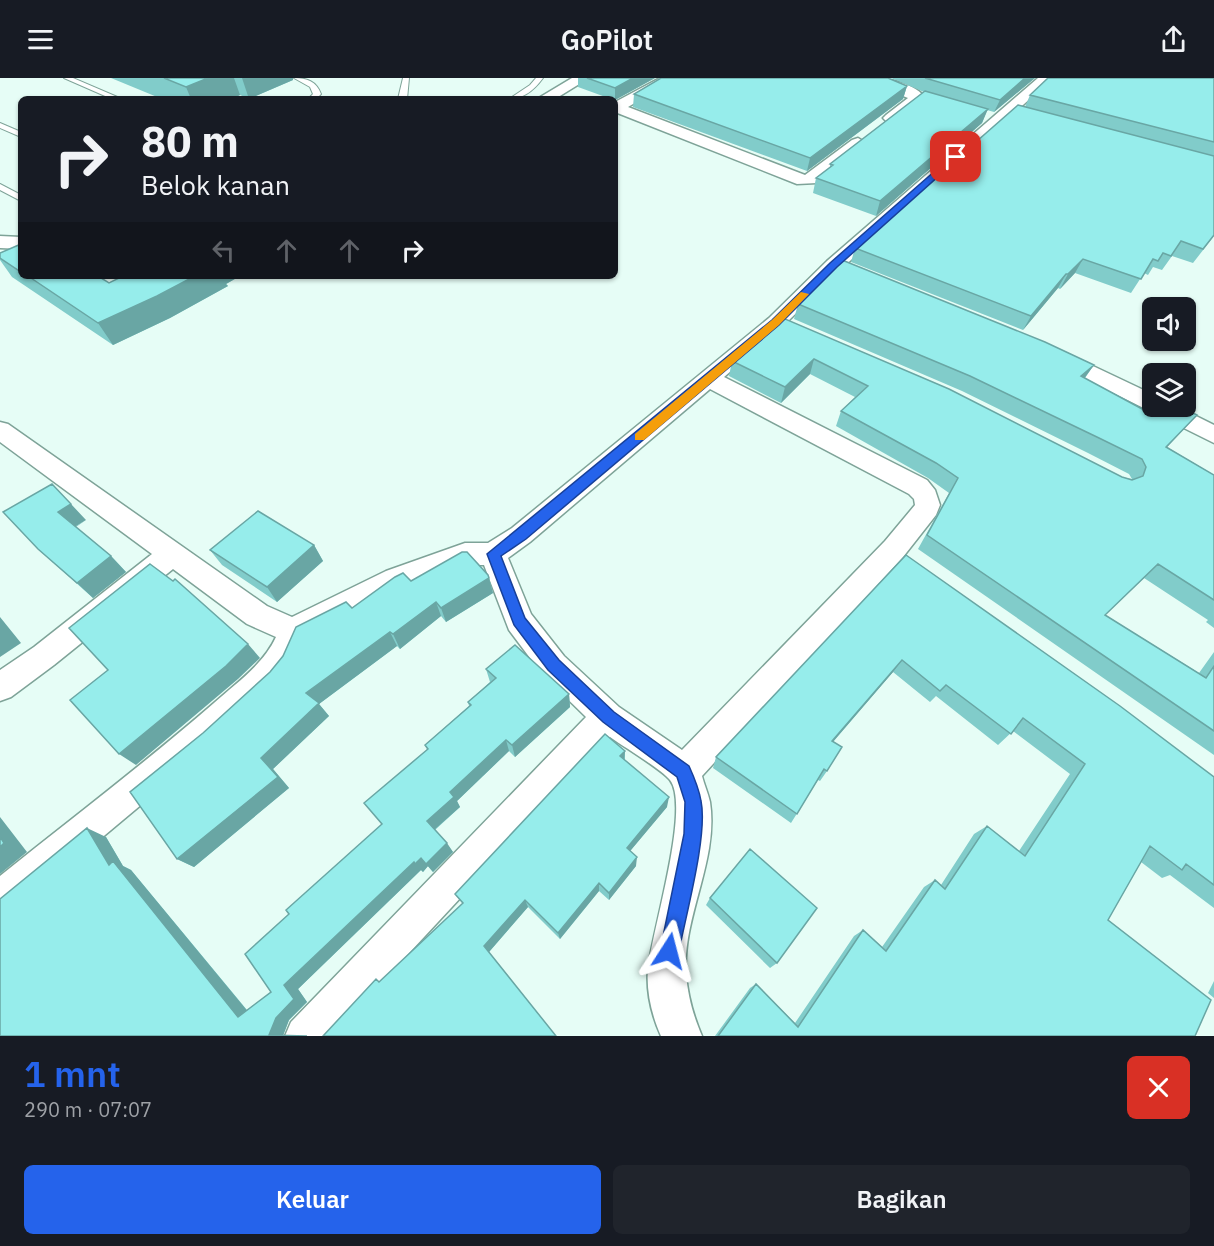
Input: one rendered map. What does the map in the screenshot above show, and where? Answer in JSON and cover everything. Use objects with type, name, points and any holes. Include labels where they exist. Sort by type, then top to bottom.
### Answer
[{"type":"street","points":[[549,96],[582,78]]},
{"type":"street","points":[[670,78],[622,104],[620,109],[803,180],[813,178],[923,99],[896,86],[871,78]]},
{"type":"street","points":[[0,899],[204,732],[268,674],[280,660],[292,632],[396,579],[465,554],[493,554],[521,535],[709,379],[786,326],[834,265],[992,115],[1046,78]]},
{"type":"street","points":[[992,115],[1031,116]]},
{"type":"street","points":[[834,265],[856,274]]},
{"type":"street","points":[[1034,346],[1142,399]]},
{"type":"street","points":[[684,771],[903,556],[927,508],[926,494],[918,487],[709,379]]},
{"type":"street","points":[[1179,417],[1214,435]]},
{"type":"street","points":[[0,430],[257,615],[292,632]]},
{"type":"street","points":[[0,687],[45,656],[172,554]]},
{"type":"street","points":[[493,554],[519,621],[553,665],[608,717],[684,771],[693,802],[693,834],[672,931],[667,972],[672,1015],[682,1036]]},
{"type":"street","points":[[305,1036],[608,717]]},
{"type":"lane","points":[[67,78],[111,96]]},
{"type":"lane","points":[[297,78],[316,88],[315,96]]},
{"type":"lane","points":[[404,96],[405,78]]},
{"type":"lane","points":[[518,96],[529,90],[540,78]]},
{"type":"lane","points":[[0,125],[18,134]]},
{"type":"lane","points":[[0,186],[18,196]]},
{"type":"building","points":[[164,78],[208,78],[186,87]]},
{"type":"building","points":[[587,78],[633,78],[615,88]]},
{"type":"building","points":[[661,78],[888,78],[907,86],[810,158],[634,94]]},
{"type":"building","points":[[925,78],[1025,78],[1000,100]]},
{"type":"building","points":[[1048,78],[1214,78],[1214,142],[1030,95]]},
{"type":"building","points":[[925,91],[988,109],[880,201],[816,178],[833,165],[830,164]]},
{"type":"building","points":[[1018,105],[1214,156],[1214,235],[1203,249],[1181,241],[1171,256],[1163,253],[1158,261],[1153,259],[1141,279],[1083,259],[1066,274],[1031,316],[855,248]]},
{"type":"building","points":[[18,245],[18,270],[0,258],[0,253]]},
{"type":"building","points":[[842,260],[1045,342],[1094,365],[1081,376],[1142,409],[1142,417],[1195,417],[1166,447],[1214,475],[1214,600],[1158,564],[1105,615],[1206,678],[1214,666],[1214,731],[927,535],[958,478],[936,463],[841,411],[868,386],[814,359],[785,387],[732,361],[783,318],[949,389],[1122,477],[1132,480],[1143,476],[1146,467],[1142,459],[970,376],[798,304]]},
{"type":"building","points":[[32,279],[103,279],[109,283],[117,279],[189,279],[157,296],[98,323]]},
{"type":"building","points":[[52,484],[71,504],[58,512],[111,556],[77,583],[38,549],[3,512]]},
{"type":"building","points":[[258,511],[314,545],[267,587],[210,550]]},
{"type":"building","points":[[462,552],[467,552],[489,578],[441,608],[436,602],[393,634],[390,632],[306,693],[319,703],[261,758],[278,777],[177,859],[130,792],[203,733],[270,672],[283,656],[296,627],[346,602],[352,608],[395,577],[403,573],[411,581]]},
{"type":"building","points":[[906,555],[1120,706],[1214,777],[1214,885],[1186,864],[1182,870],[1150,846],[1108,920],[1211,1000],[1195,1036],[718,1036],[756,984],[798,1027],[863,930],[886,951],[935,880],[945,889],[987,826],[1025,856],[1085,764],[1023,718],[1011,734],[946,685],[940,691],[902,660],[832,741],[842,747],[827,771],[824,769],[797,814],[716,757]]},
{"type":"building","points":[[150,564],[173,581],[175,579],[248,644],[226,666],[119,754],[70,700],[108,670],[69,628]]},
{"type":"building","points":[[515,645],[569,694],[512,745],[506,740],[450,792],[454,797],[427,821],[447,843],[426,864],[421,858],[415,864],[414,862],[284,985],[294,999],[276,1018],[269,1035],[307,1036],[0,1036],[0,899],[87,828],[109,865],[113,861],[238,1017],[271,992],[245,954],[289,914],[286,910],[382,824],[364,803],[428,749],[425,745],[471,705],[468,702],[496,678],[486,669]]},
{"type":"building","points":[[605,734],[625,751],[620,756],[669,797],[627,848],[637,857],[609,893],[599,883],[558,933],[525,900],[484,946],[556,1036],[323,1036],[376,979],[379,982],[463,903],[455,894]]},
{"type":"building","points":[[750,849],[817,908],[777,963],[710,898]]},
{"type":"slow traffic","points":[[639,437],[776,322],[804,294]]},
{"type":"route","points":[[669,951],[693,834],[693,802],[684,771],[608,717],[553,665],[519,621],[493,554],[521,535],[776,322],[834,265],[956,157]]}]
